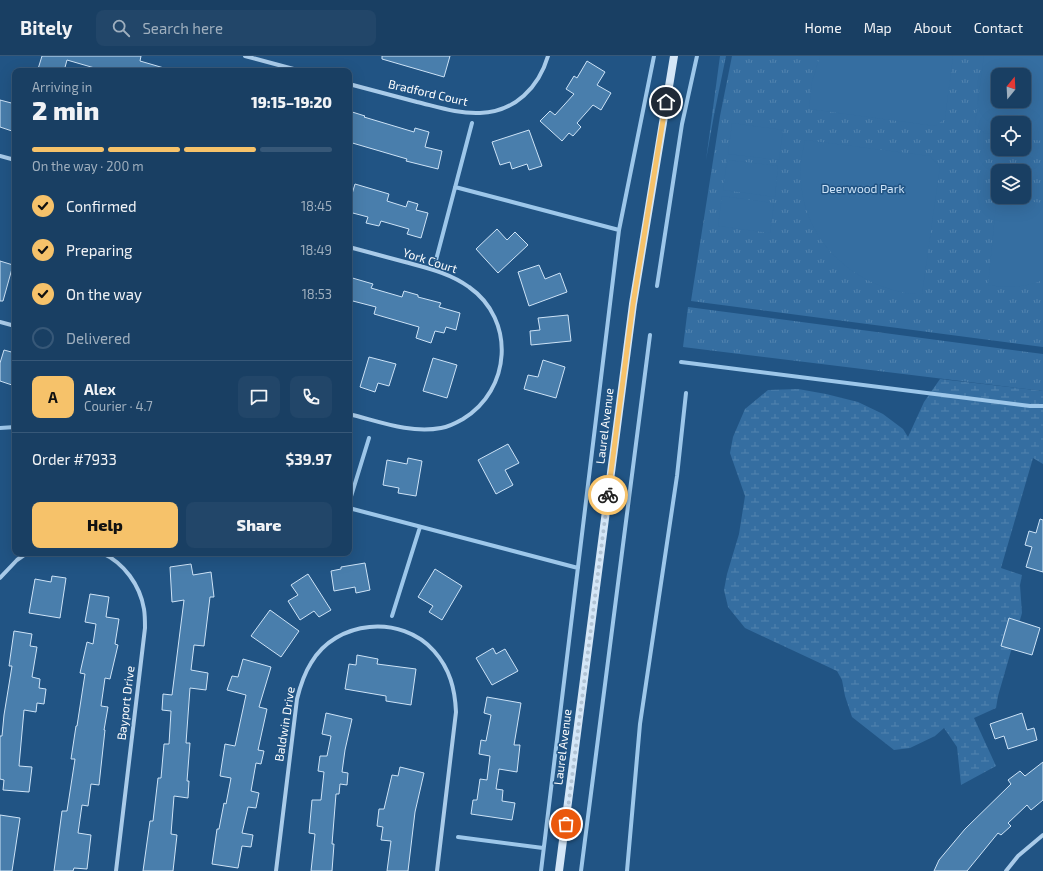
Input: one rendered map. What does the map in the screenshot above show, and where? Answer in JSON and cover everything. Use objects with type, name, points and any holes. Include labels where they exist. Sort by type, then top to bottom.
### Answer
[{"type":"main road","name":"Laurel Avenue","points":[[560,871],[633,304],[674,56]]},
{"type":"street","points":[[244,56],[290,68]]},
{"type":"street","name":"Bradford Court","points":[[352,85],[442,108],[481,114],[500,109],[517,101],[530,91],[538,81],[545,67],[548,56]]},
{"type":"street","points":[[0,156],[12,159]]},
{"type":"street","name":"York Court","points":[[352,249],[432,269],[451,276],[469,286],[483,298],[492,312],[498,325],[502,341],[500,366],[496,380],[489,393],[480,406],[457,422],[441,428],[423,430],[404,428],[352,415]]},
{"type":"street","points":[[0,322],[12,325]]},
{"type":"street","points":[[0,578],[16,560],[22,556]]},
{"type":"street","name":"Bayport Drive","points":[[106,556],[120,565],[131,577],[140,594],[144,610],[145,628],[116,871]]},
{"type":"street","name":"Baldwin Drive","points":[[276,871],[297,700],[305,673],[311,662],[329,642],[358,628],[380,626],[394,628],[409,633],[426,644],[440,658],[452,681],[456,695],[456,712],[437,871]]},
{"type":"street","points":[[1006,871],[1018,856],[1043,835]]},
{"type":"green space","points":[[720,56],[726,56],[706,160]]},
{"type":"green space","name":"Deerwood Park","points":[[732,56],[1043,56],[1043,347],[691,301],[720,116]]},
{"type":"green space","points":[[820,56],[953,56],[945,119],[935,126],[809,109],[812,82]]},
{"type":"green space","points":[[984,56],[1043,56],[1043,141],[1031,139],[1031,116],[991,116],[991,134],[984,133],[975,123]]},
{"type":"green space","points":[[732,123],[783,130],[779,160],[728,154]]},
{"type":"green space","points":[[805,140],[930,156],[940,167],[922,294],[909,294],[901,292],[881,286],[863,278],[832,254],[820,238],[811,221],[804,202],[800,177]]},
{"type":"green space","points":[[727,160],[778,166],[775,197],[723,190]]},
{"type":"green space","points":[[722,196],[774,203],[770,233],[718,226]]},
{"type":"green space","points":[[1031,202],[1043,203],[1043,280],[1029,285],[1016,287],[988,285],[996,206],[999,204],[1031,204]]},
{"type":"green space","points":[[688,307],[1043,354],[1043,391],[683,347]]},
{"type":"green space","points":[[940,379],[1043,391],[1043,464],[1033,458],[1001,568],[1022,575],[1020,585],[1022,613],[998,696],[996,708],[974,718],[996,766],[961,785],[957,747],[944,728],[935,736],[910,748],[894,750],[852,717],[845,696],[842,680],[837,671],[745,628],[728,607],[724,590],[727,574],[739,534],[745,496],[730,453],[733,437],[745,409],[768,390],[798,389],[858,402],[883,414],[903,429],[908,437],[924,402]]},
{"type":"building","points":[[42,56],[141,56],[140,61],[164,68],[95,68],[67,60],[65,68],[38,68]]},
{"type":"building","points":[[382,56],[450,56],[444,77],[382,59]]},
{"type":"building","points":[[587,61],[605,72],[597,85],[611,93],[601,110],[593,105],[577,123],[581,127],[573,136],[569,133],[562,141],[540,121],[550,111],[555,115],[574,94],[566,89],[574,76],[577,78]]},
{"type":"building","points":[[0,100],[12,103],[12,131],[0,127]]},
{"type":"building","points":[[352,112],[414,132],[415,128],[429,132],[425,147],[442,151],[438,169],[406,161],[407,159],[352,143]]},
{"type":"building","points":[[529,130],[542,166],[529,170],[527,164],[512,169],[510,162],[500,165],[492,142]]},
{"type":"building","points":[[355,184],[389,194],[387,201],[406,207],[408,201],[418,204],[416,210],[428,213],[421,238],[407,234],[409,229],[381,221],[379,226],[366,223],[368,217],[352,213],[352,194]]},
{"type":"building","points":[[497,229],[507,240],[515,232],[528,245],[498,273],[476,249]]},
{"type":"building","points":[[0,261],[12,265],[12,269],[3,301],[0,301]]},
{"type":"building","points":[[539,265],[545,279],[560,273],[567,292],[529,306],[518,272]]},
{"type":"building","points":[[352,278],[373,284],[371,288],[402,297],[404,291],[418,295],[418,297],[441,303],[439,307],[460,313],[456,330],[446,327],[444,333],[435,331],[431,343],[416,338],[419,327],[374,314],[376,307],[352,301]]},
{"type":"building","points":[[568,315],[571,341],[531,345],[530,331],[540,330],[538,318]]},
{"type":"building","points":[[4,350],[12,352],[12,385],[0,381],[0,363]]},
{"type":"building","points":[[369,357],[396,364],[389,386],[378,383],[375,392],[360,387]]},
{"type":"building","points":[[433,358],[457,365],[447,398],[423,391]]},
{"type":"building","points":[[543,360],[565,367],[556,398],[524,389],[528,375],[538,377]]},
{"type":"building","points":[[508,444],[519,463],[505,470],[513,485],[496,494],[478,460]]},
{"type":"building","points":[[408,458],[422,461],[416,496],[398,493],[399,488],[383,485],[387,460],[407,464]]},
{"type":"building","points":[[1040,519],[1043,520],[1043,572],[1026,567],[1032,547],[1025,545],[1029,531],[1036,533]]},
{"type":"building","points":[[365,563],[370,590],[356,593],[355,587],[334,591],[331,571],[341,569],[341,567]]},
{"type":"building","points":[[191,564],[193,575],[211,572],[214,597],[210,597],[204,646],[194,645],[191,670],[208,673],[206,690],[190,688],[186,743],[190,743],[187,781],[189,781],[188,798],[174,796],[171,834],[177,835],[173,871],[143,871],[150,821],[153,821],[158,778],[161,778],[164,744],[169,744],[171,711],[162,710],[163,694],[172,695],[184,600],[172,602],[170,567]]},
{"type":"building","points":[[435,569],[462,586],[442,620],[429,612],[433,606],[418,597]]},
{"type":"building","points":[[308,574],[331,610],[319,617],[314,611],[300,620],[288,601],[298,595],[291,585]]},
{"type":"building","points":[[52,576],[66,578],[60,618],[29,613],[35,579],[51,582]]},
{"type":"building","points":[[90,594],[109,597],[106,617],[119,619],[115,644],[118,645],[110,679],[105,678],[101,706],[108,707],[104,730],[99,785],[91,784],[88,806],[82,805],[78,833],[91,835],[87,869],[74,868],[73,871],[54,871],[62,811],[67,811],[75,759],[71,759],[85,674],[80,673],[87,642],[93,644],[96,624],[85,622]]},
{"type":"building","points":[[270,610],[299,631],[281,657],[251,636]]},
{"type":"building","points":[[1009,618],[1040,628],[1032,655],[1001,646]]},
{"type":"building","points":[[14,631],[32,634],[30,646],[37,647],[32,677],[40,679],[39,688],[46,689],[44,704],[37,703],[36,712],[24,710],[19,766],[32,767],[29,792],[3,790],[4,780],[0,779],[0,736],[2,736],[12,666],[9,666]]},
{"type":"building","points":[[493,648],[496,654],[505,649],[518,671],[492,685],[476,658]]},
{"type":"building","points":[[357,655],[378,659],[377,664],[416,669],[411,705],[386,701],[386,696],[345,689],[349,664],[356,665]]},
{"type":"building","points":[[243,659],[271,667],[259,707],[267,709],[258,750],[264,751],[261,764],[256,763],[251,791],[259,793],[256,808],[248,807],[242,833],[253,835],[251,847],[242,846],[238,868],[212,864],[217,829],[219,829],[224,803],[226,804],[231,778],[220,776],[225,744],[235,746],[246,695],[227,690],[232,676],[238,677]]},
{"type":"building","points":[[487,697],[521,703],[514,745],[520,745],[517,772],[499,769],[496,789],[503,790],[502,801],[515,803],[512,820],[471,814],[473,800],[477,800],[480,779],[487,780],[490,756],[479,754],[481,740],[486,741],[491,715],[484,713]]},
{"type":"building","points":[[326,713],[352,719],[342,772],[348,773],[347,785],[340,784],[339,794],[336,794],[332,844],[334,844],[332,871],[311,871],[315,834],[309,833],[312,800],[321,800],[324,772],[318,771],[320,756],[327,756],[331,736],[322,734]]},
{"type":"building","points":[[1022,713],[1027,730],[1034,728],[1037,740],[1008,749],[1004,736],[995,739],[990,724]]},
{"type":"building","points":[[1043,762],[1043,800],[1031,810],[1027,805],[1008,823],[1011,826],[1001,835],[998,833],[967,871],[934,871],[939,860],[965,829],[1011,784],[1008,780],[1020,771],[1025,776]]},
{"type":"building","points":[[400,767],[424,773],[415,812],[408,871],[387,871],[391,841],[381,840],[383,827],[377,826],[379,809],[384,809],[392,775],[398,776]]},
{"type":"building","points":[[0,815],[20,818],[12,871],[0,871]]},
{"type":"waterway","points":[[541,871],[619,230],[654,56]]},
{"type":"waterway","points":[[657,286],[682,124],[697,56]]},
{"type":"waterway","points":[[436,260],[472,123]]},
{"type":"waterway","points":[[455,187],[619,230]]},
{"type":"waterway","points":[[581,871],[650,335]]},
{"type":"waterway","points":[[681,362],[1030,406],[1043,406]]},
{"type":"waterway","points":[[627,871],[640,724],[677,476],[686,393]]},
{"type":"waterway","points":[[0,428],[12,427]]},
{"type":"waterway","points":[[352,493],[369,438]]},
{"type":"waterway","points":[[352,509],[578,568]]},
{"type":"waterway","points":[[392,616],[420,527]]},
{"type":"waterway","points":[[458,837],[543,848]]},
{"type":"way so far","points":[[566,824],[608,495]]},
{"type":"route","points":[[608,495],[633,304],[666,102]]}]
